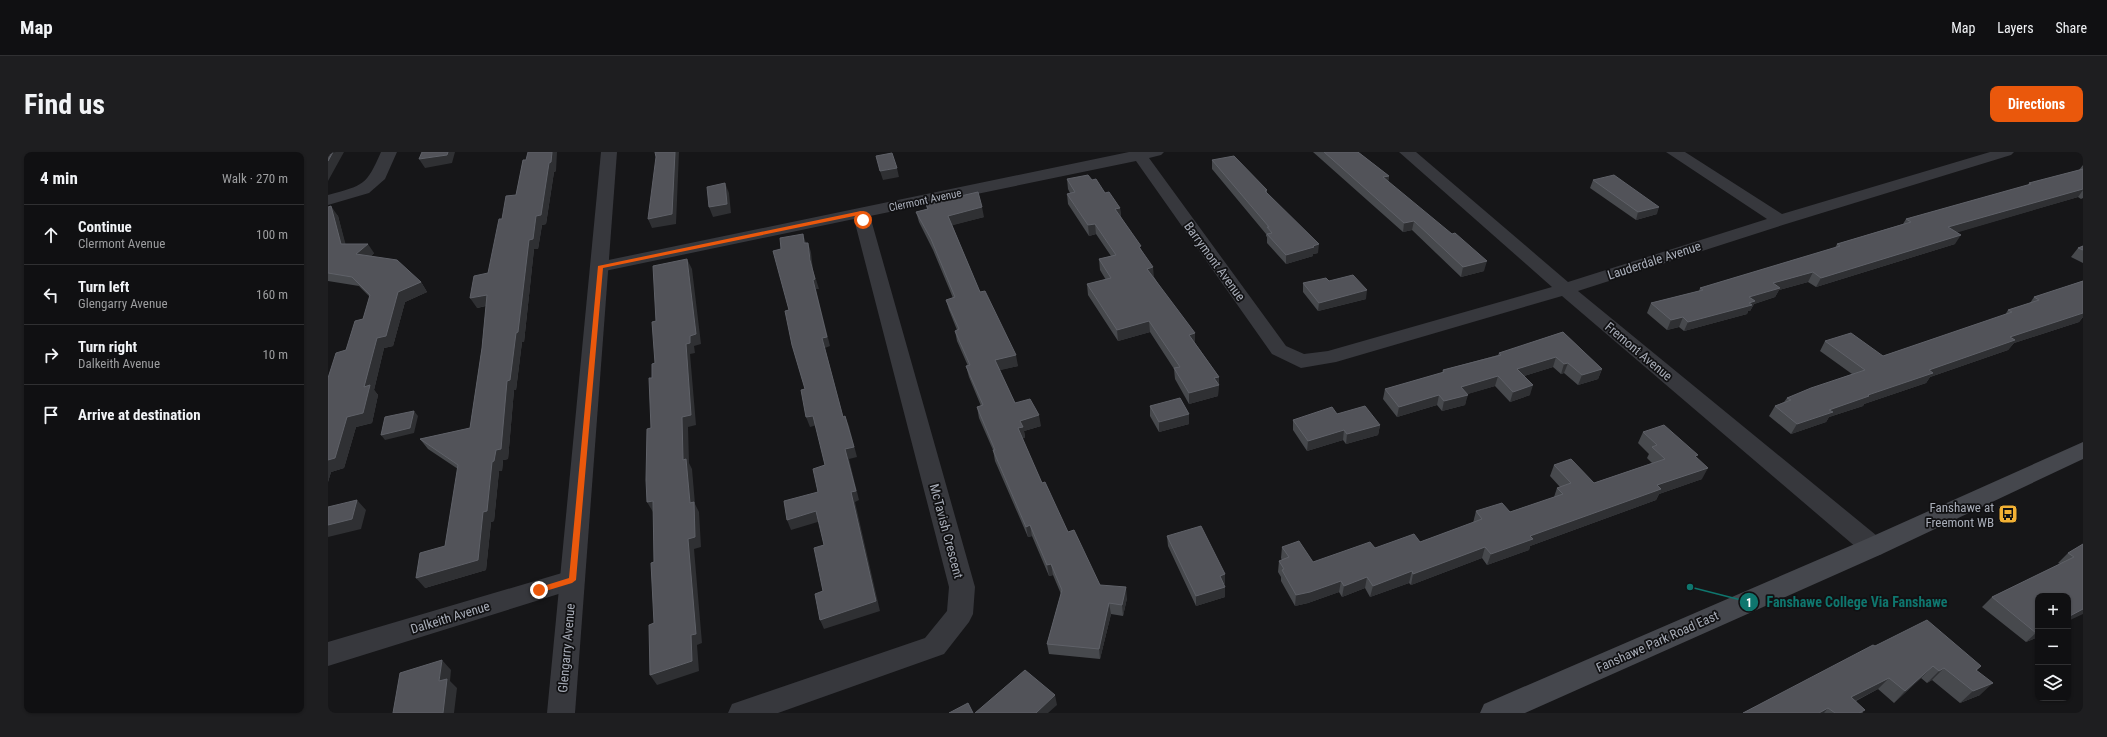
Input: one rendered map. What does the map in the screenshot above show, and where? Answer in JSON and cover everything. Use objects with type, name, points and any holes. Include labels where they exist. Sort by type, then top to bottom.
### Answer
[{"type":"main road","name":"Fanshawe Park Road East","points":[[1494,713],[1873,547],[2083,450]]},
{"type":"street","points":[[328,200],[363,190],[377,179],[388,152]]},
{"type":"street","name":"Glengarry Avenue","points":[[561,713],[609,152]]},
{"type":"street","name":"Fremont Avenue","points":[[1408,152],[1565,289],[1873,547]]},
{"type":"street","points":[[1674,152],[1780,220]]},
{"type":"street","name":"Lauderdale Avenue","points":[[1301,361],[1329,357],[1565,289],[1973,156],[2006,152]]},
{"type":"street","name":"Clermont Avenue","points":[[600,267],[1144,153]]},
{"type":"street","name":"Barrymont Avenue","points":[[1144,153],[1279,350],[1301,361]]},
{"type":"street","name":"McTavish Crescent","points":[[742,713],[934,646],[960,614],[962,587],[861,213]]},
{"type":"street","name":"Dalkeith Avenue","points":[[328,654],[572,580]]},
{"type":"building","points":[[328,152],[333,152],[328,161]]},
{"type":"building","points":[[422,152],[448,152],[447,155],[419,159]]},
{"type":"building","points":[[528,152],[552,152],[551,162],[549,163],[541,215],[536,216],[533,239],[529,240],[518,332],[516,333],[510,380],[507,381],[501,449],[496,450],[494,461],[492,462],[487,511],[483,512],[478,560],[416,578],[420,553],[445,546],[458,465],[420,439],[470,428],[482,348],[487,295],[470,298],[474,276],[488,273],[499,219],[502,219],[506,196],[516,195],[523,160],[526,160]]},
{"type":"building","points":[[655,152],[675,152],[672,214],[648,219],[656,157]]},
{"type":"building","points":[[1324,152],[1358,152],[1389,176],[1383,177],[1452,234],[1455,233],[1487,261],[1463,267],[1414,221],[1404,223]]},
{"type":"building","points":[[892,153],[897,168],[880,171],[876,156]]},
{"type":"building","points":[[1234,156],[1267,190],[1265,191],[1319,244],[1313,246],[1314,247],[1286,255],[1267,234],[1272,233],[1267,227],[1269,227],[1212,160]]},
{"type":"building","points":[[2083,169],[2083,189],[1948,227],[1961,235],[1821,278],[1813,272],[1773,283],[1780,288],[1749,297],[1755,301],[1749,303],[1752,305],[1688,322],[1683,317],[1671,320],[1651,303],[1703,290],[1700,288],[1840,246],[1837,244],[1911,222],[1906,219],[2031,184],[2029,183]]},
{"type":"building","points":[[1088,175],[1092,180],[1096,179],[1105,193],[1109,192],[1120,208],[1115,209],[1141,246],[1139,247],[1153,267],[1147,269],[1195,333],[1189,335],[1219,377],[1214,378],[1219,385],[1189,393],[1174,368],[1180,367],[1149,321],[1117,330],[1087,284],[1111,278],[1099,259],[1116,255],[1095,224],[1088,225],[1067,194],[1075,192],[1067,179]]},
{"type":"building","points":[[1614,175],[1659,207],[1638,212],[1593,180]]},
{"type":"building","points":[[725,183],[727,204],[709,207],[707,187]]},
{"type":"building","points":[[978,192],[982,207],[948,216],[980,292],[985,291],[1016,355],[995,360],[1015,403],[1030,399],[1039,415],[1020,421],[1023,427],[1018,428],[1042,483],[1045,482],[1068,532],[1074,530],[1100,585],[1126,587],[1122,605],[1109,603],[1099,649],[1047,644],[1062,590],[1051,564],[1047,565],[1030,525],[1026,527],[993,450],[995,450],[977,407],[983,405],[966,366],[970,365],[955,331],[959,329],[946,300],[955,297],[931,239],[916,212],[928,209],[926,204]]},
{"type":"building","points":[[331,206],[341,244],[368,244],[356,254],[397,260],[421,282],[398,292],[386,336],[377,338],[364,387],[370,385],[363,413],[347,417],[335,458],[328,460],[328,378],[336,353],[346,350],[355,321],[363,319],[370,295],[352,277],[328,273],[328,207]]},
{"type":"building","points":[[803,234],[804,243],[808,243],[810,260],[815,279],[813,280],[827,337],[822,338],[843,417],[845,416],[854,447],[845,449],[856,491],[851,492],[876,601],[820,620],[815,594],[823,591],[814,548],[824,545],[816,511],[787,520],[784,501],[818,492],[813,469],[825,465],[813,416],[806,417],[801,390],[805,389],[792,345],[785,311],[789,310],[773,251],[781,249],[780,238]]},
{"type":"building","points":[[687,259],[696,334],[690,336],[690,343],[686,344],[691,415],[682,417],[683,460],[686,459],[690,503],[694,502],[695,537],[688,539],[696,634],[691,635],[692,661],[650,675],[649,625],[654,623],[651,563],[654,562],[653,501],[647,502],[646,480],[647,429],[651,428],[649,378],[652,378],[652,364],[655,363],[652,322],[656,321],[653,266]]},
{"type":"building","points":[[1353,275],[1367,290],[1319,303],[1303,283],[1326,278],[1329,281]]},
{"type":"building","points":[[2083,281],[2083,313],[2010,337],[2015,340],[1929,370],[1933,373],[1868,395],[1869,396],[1829,410],[1833,412],[1797,424],[1775,406],[1791,400],[1787,398],[1811,388],[1865,370],[1825,341],[1851,333],[1883,356],[2012,312],[2008,310],[2039,300],[2034,297]]},
{"type":"building","points":[[1563,332],[1602,369],[1582,375],[1568,363],[1564,364],[1556,357],[1517,369],[1533,385],[1513,392],[1498,376],[1461,387],[1468,395],[1444,401],[1439,395],[1399,407],[1385,389],[1444,372],[1443,370],[1501,355],[1499,353]]},
{"type":"building","points":[[1180,398],[1189,414],[1159,422],[1150,406]]},
{"type":"building","points":[[1365,406],[1380,425],[1347,434],[1344,430],[1308,441],[1293,420],[1332,407],[1337,414]]},
{"type":"building","points":[[414,411],[410,428],[381,435],[385,417]]},
{"type":"building","points":[[1664,425],[1698,455],[1695,456],[1708,468],[1657,485],[1661,489],[1530,536],[1533,539],[1491,554],[1485,547],[1413,574],[1412,571],[1373,586],[1367,577],[1344,586],[1341,581],[1310,592],[1296,595],[1282,570],[1284,569],[1279,561],[1289,557],[1282,547],[1299,541],[1313,562],[1370,542],[1375,548],[1414,534],[1420,542],[1482,519],[1476,511],[1502,503],[1510,512],[1563,494],[1557,488],[1571,483],[1554,465],[1571,459],[1594,483],[1665,459],[1652,447],[1657,445],[1643,432]]},
{"type":"building","points":[[357,500],[352,519],[328,525],[328,507]]},
{"type":"building","points":[[1201,526],[1225,574],[1220,576],[1225,587],[1196,596],[1167,536]]},
{"type":"building","points":[[2083,544],[2083,609],[2071,615],[2071,593],[2035,593],[2035,632],[1992,597],[2074,557],[2068,553]]},
{"type":"building","points":[[1927,620],[1981,666],[1976,670],[1993,683],[1973,691],[1944,668],[1939,671],[1933,666],[1905,691],[1889,678],[1851,697],[1865,710],[1859,713],[1835,713],[1828,708],[1819,713],[1743,713],[1873,645],[1875,646]]},
{"type":"building","points":[[442,660],[439,681],[447,679],[443,713],[393,713],[400,673]]},
{"type":"building","points":[[1025,670],[1055,695],[1036,713],[975,713]]},
{"type":"building","points":[[968,703],[973,713],[949,713]]},
{"type":"place","name":"Fanshawe at Freemont WB","points":[[2008,514]]},
{"type":"place","name":"Fanshawe College Via Fanshawe","points":[[1690,587]]},
{"type":"route","points":[[539,590],[572,580],[600,267],[861,213],[863,220]]}]
